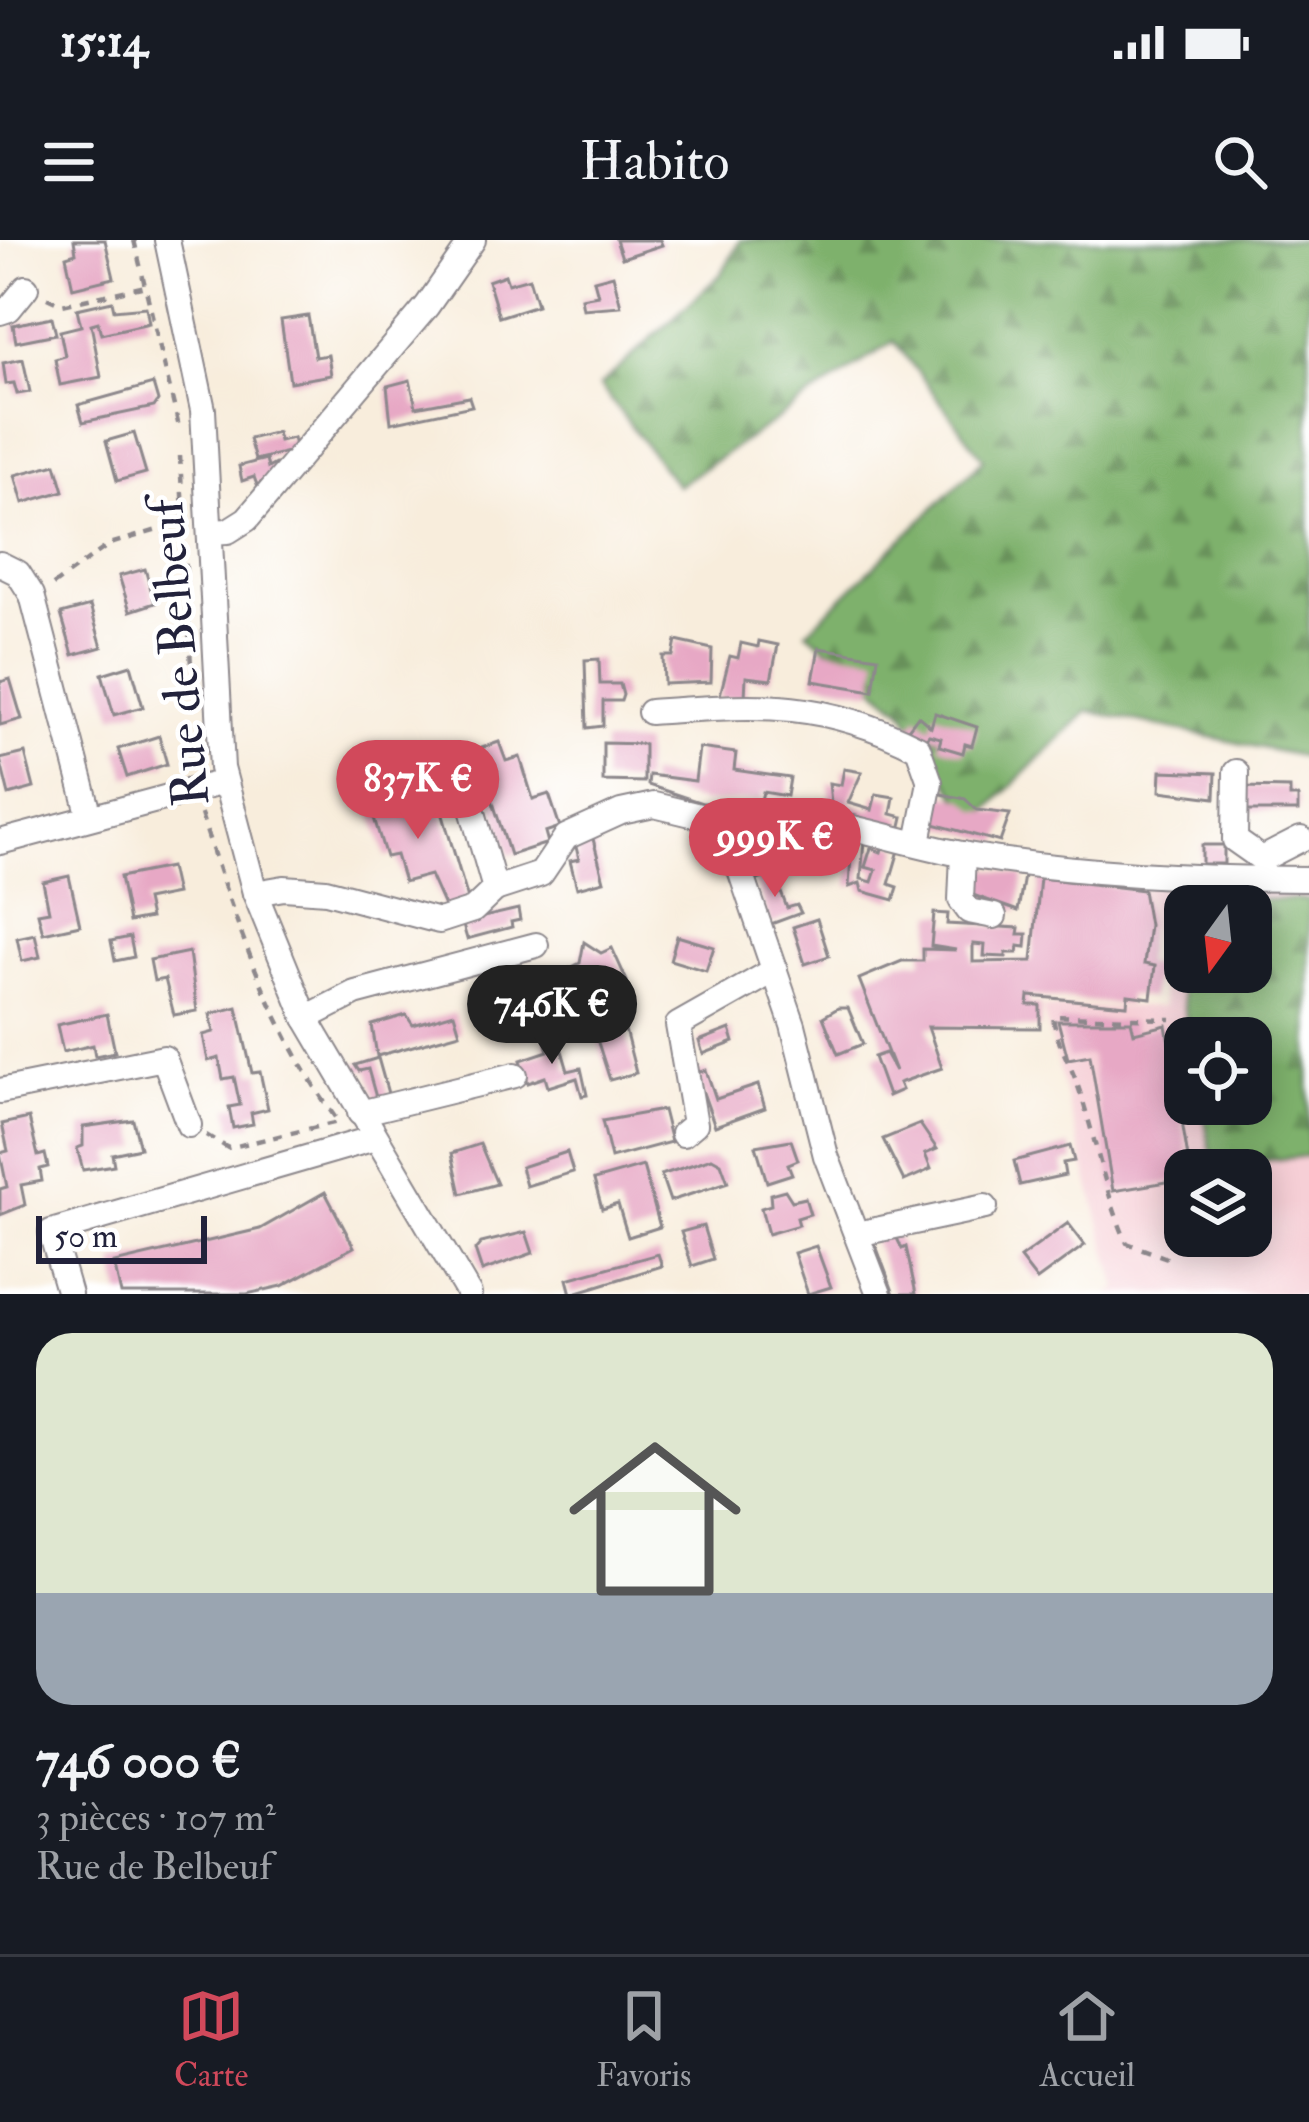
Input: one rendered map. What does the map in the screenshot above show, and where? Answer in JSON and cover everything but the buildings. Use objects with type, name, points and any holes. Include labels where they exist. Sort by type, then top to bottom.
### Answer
[{"type":"street","name":"Rue de Belbeuf","points":[[167,240],[203,410],[224,782],[255,892],[306,1018],[469,1294]]},
{"type":"street","points":[[210,532],[228,531],[247,519],[427,306],[473,240]]},
{"type":"street","points":[[0,312],[9,309],[26,288]]},
{"type":"street","points":[[0,564],[18,573],[32,595],[90,817]]},
{"type":"street","points":[[650,712],[782,705],[878,728],[917,748],[930,782],[918,842]]},
{"type":"street","points":[[1236,772],[1234,839],[1262,869]]},
{"type":"street","points":[[464,781],[495,889]]},
{"type":"street","points":[[0,842],[224,782]]},
{"type":"street","points":[[255,892],[326,891],[440,921],[473,910],[495,889],[541,874],[566,837],[622,812],[654,805],[741,826]]},
{"type":"street","points":[[879,1294],[826,1156],[775,970],[739,867],[734,835],[748,817],[789,814],[963,854],[1150,877],[1262,869],[1309,879]]},
{"type":"street","points":[[1262,869],[1301,839]]},
{"type":"street","points":[[963,854],[961,900],[969,911],[994,916]]},
{"type":"street","points":[[306,1018],[355,993],[536,945]]},
{"type":"street","points":[[682,1134],[695,1124],[678,1025],[775,970]]},
{"type":"street","points":[[0,1091],[164,1058],[188,1125]]},
{"type":"street","points":[[360,1113],[514,1075]]},
{"type":"street","points":[[69,1294],[52,1232],[375,1138]]},
{"type":"street","points":[[857,1234],[986,1207]]},
{"type":"path","points":[[134,240],[145,286]]},
{"type":"path","points":[[26,288],[62,304],[176,280]]},
{"type":"path","points":[[32,595],[110,544],[182,524]]},
{"type":"path","points":[[1164,1019],[1053,1016],[1057,1048],[1074,1074],[1109,1203],[1126,1243],[1167,1258]]},
{"type":"path","points":[[188,1125],[228,1148],[360,1113]]},
{"type":"shaded area","points":[[1145,887],[1164,887],[1164,993],[1272,993],[1272,887],[1309,887],[1309,1294],[1108,1294],[1118,1289],[1042,1008],[1163,1007]]},
{"type":"green space","points":[[740,240],[1309,240],[1309,758],[1088,711],[974,823],[903,710],[807,632],[984,459],[894,341],[677,486],[600,386],[722,273]]},
{"type":"green space","points":[[1272,899],[1309,900],[1309,1156],[1272,1160],[1272,1149],[1211,1149],[1206,1125],[1272,1125],[1272,1017],[1186,1017],[1181,993],[1272,993]]}]
